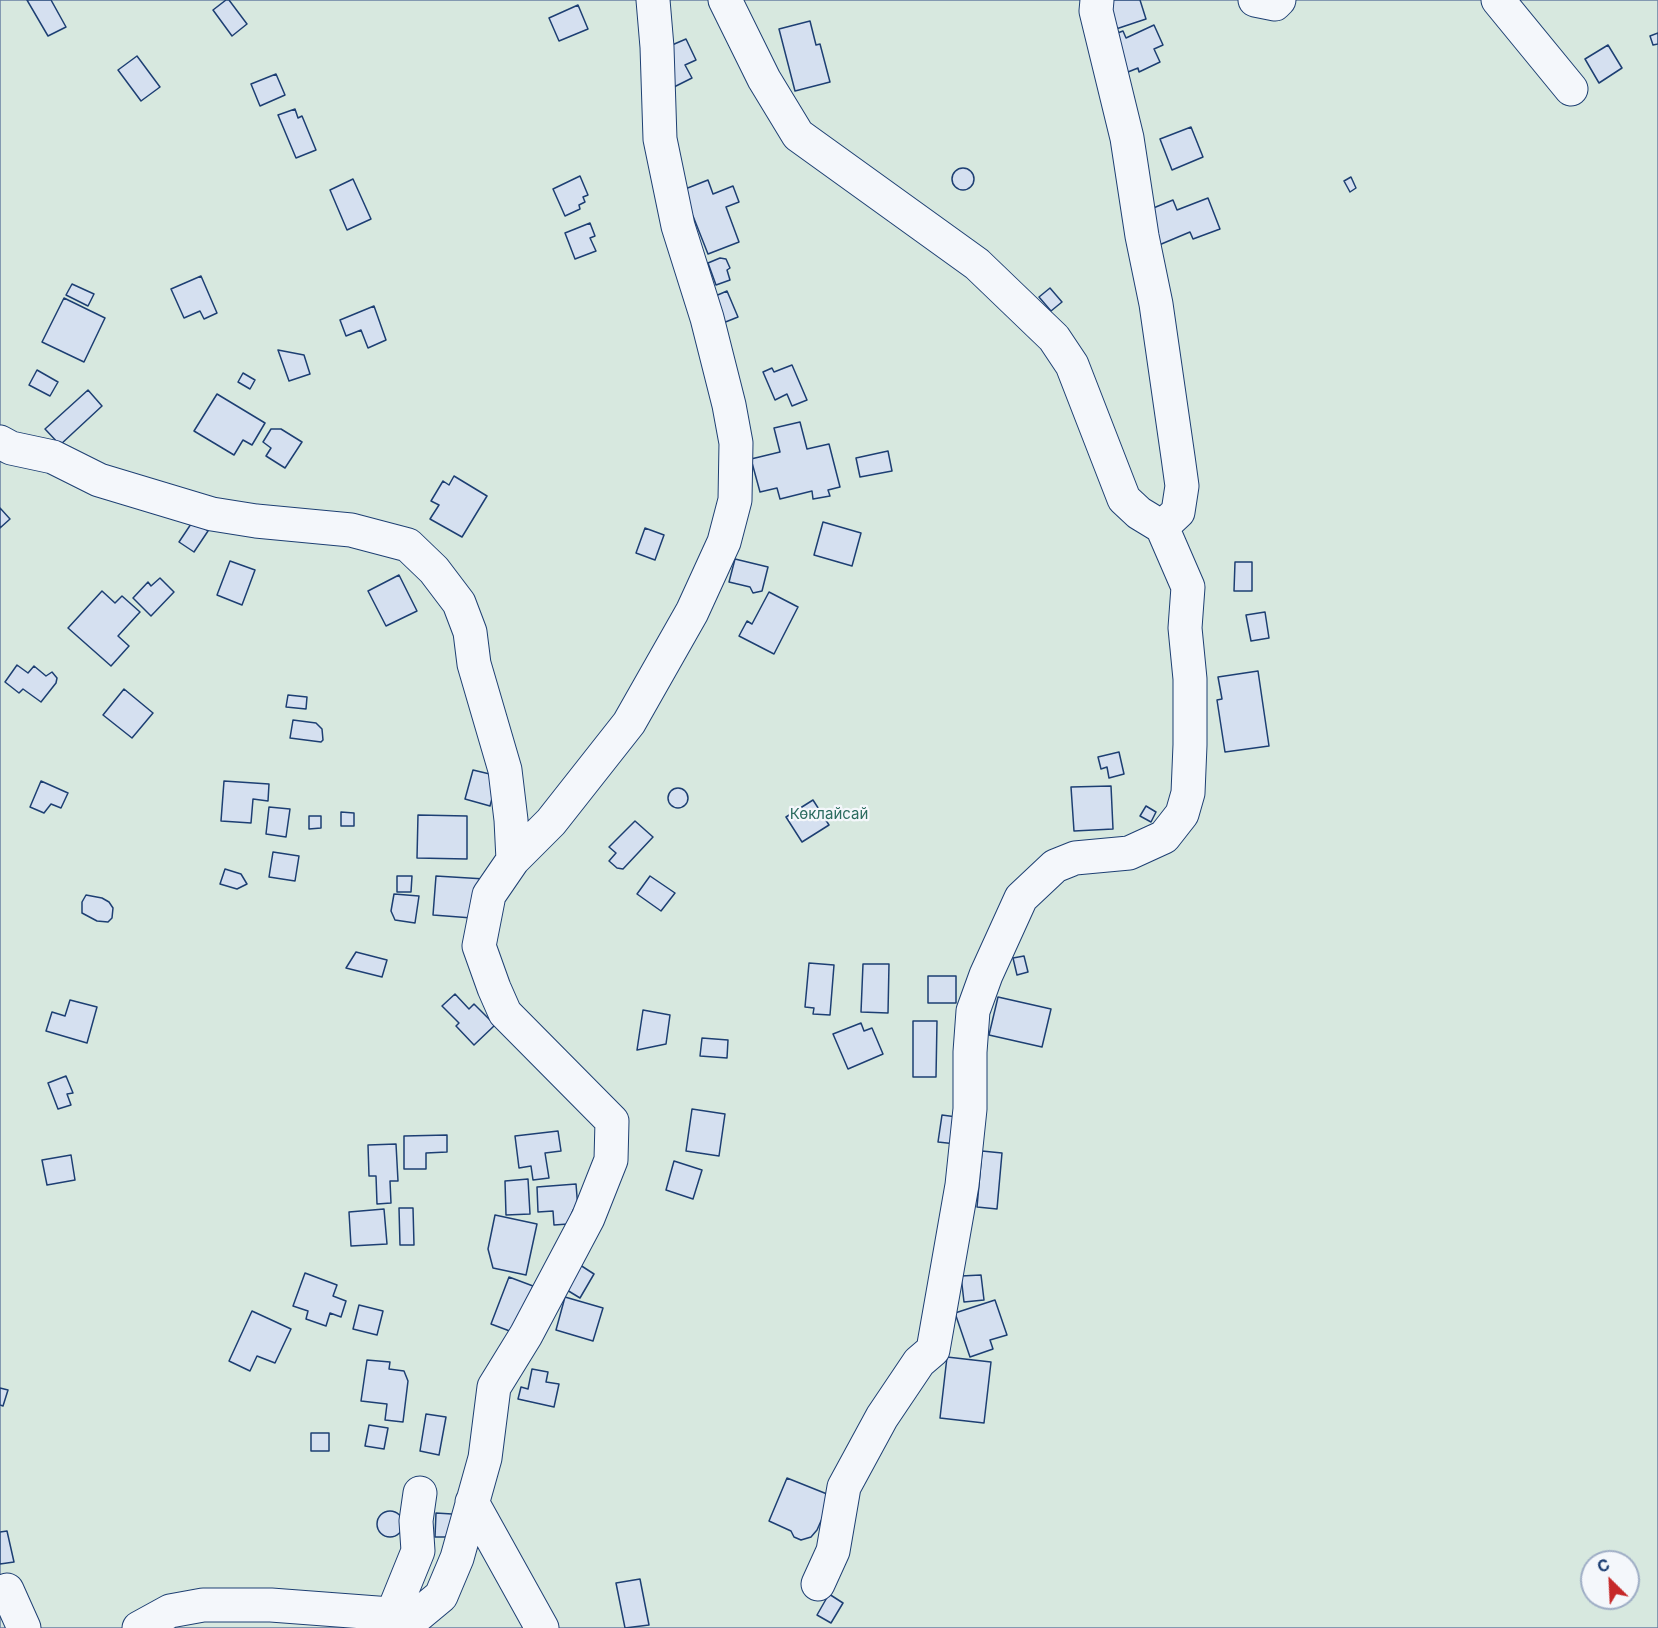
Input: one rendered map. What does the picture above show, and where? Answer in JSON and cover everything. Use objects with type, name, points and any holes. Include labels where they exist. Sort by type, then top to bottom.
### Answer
[{"type":"street","points":[[139,1628],[170,1611],[203,1605],[271,1605],[417,1616],[441,1596],[457,1558],[485,1458],[494,1387],[526,1335],[588,1218],[611,1160],[612,1121],[505,1012],[479,945],[489,895],[513,860],[551,822],[628,723],[693,612],[724,542],[735,500],[736,443],[729,405],[707,318],[678,226],[660,139],[653,0]]},
{"type":"street","points":[[725,0],[764,79],[798,135],[977,264],[1054,338],[1072,365],[1124,499],[1139,513],[1162,527],[1188,587],[1185,628],[1190,679],[1190,746],[1188,793],[1182,814],[1164,837],[1129,853],[1075,858],[1055,866],[1021,897],[986,975],[973,1011],[970,1109],[962,1185],[933,1350],[918,1362],[882,1418],[844,1487],[832,1551],[818,1584]]},
{"type":"street","points":[[1097,0],[1096,11],[1127,138],[1142,236],[1156,304],[1180,466],[1182,486],[1178,512],[1162,527]]},
{"type":"street","points":[[1255,0],[1275,3],[1279,0]]},
{"type":"street","points":[[1498,0],[1571,89]]},
{"type":"street","points":[[0,442],[11,448],[53,457],[99,480],[212,514],[256,521],[351,530],[408,546],[434,570],[459,603],[470,632],[474,664],[505,770],[513,860]]},
{"type":"street","points":[[392,1615],[418,1551],[416,1521],[420,1493]]},
{"type":"street","points":[[472,1502],[542,1628]]},
{"type":"street","points":[[7,1590],[24,1628]]},
{"type":"green space","name":"Көклайсай","points":[[0,0],[1658,0],[1658,1628],[0,1628]]},
{"type":"building","points":[[27,0],[51,0],[66,27],[48,36]]},
{"type":"building","points":[[229,0],[247,24],[232,36],[213,10]]},
{"type":"building","points":[[1111,0],[1140,0],[1146,19],[1116,29],[1112,17]]},
{"type":"building","points":[[578,5],[588,29],[559,41],[549,18]]},
{"type":"building","points":[[810,21],[816,45],[820,44],[830,82],[795,91],[779,29]]},
{"type":"building","points":[[1154,25],[1163,45],[1154,49],[1160,62],[1139,72],[1138,68],[1128,72],[1112,35],[1123,31],[1126,38]]},
{"type":"building","points":[[1658,33],[1658,44],[1653,45],[1650,36]]},
{"type":"building","points":[[686,39],[696,60],[685,65],[692,78],[674,87],[665,48]]},
{"type":"building","points":[[1608,45],[1622,68],[1599,83],[1585,59]]},
{"type":"building","points":[[137,56],[160,87],[141,101],[118,70]]},
{"type":"building","points":[[276,74],[285,95],[260,106],[251,84]]},
{"type":"building","points":[[295,109],[298,118],[302,116],[316,150],[296,158],[278,115]]},
{"type":"building","points":[[1191,127],[1203,157],[1172,170],[1160,139]]},
{"type":"building","points":[[963,168],[971,171],[974,179],[971,187],[963,190],[955,187],[952,179],[955,171]]},
{"type":"building","points":[[580,176],[588,195],[583,197],[585,202],[579,205],[580,209],[565,216],[553,189]]},
{"type":"building","points":[[1351,177],[1356,188],[1350,192],[1344,181]]},
{"type":"building","points":[[353,179],[371,219],[347,230],[330,190]]},
{"type":"building","points":[[708,180],[713,194],[733,186],[739,202],[726,207],[739,242],[708,254],[693,216],[685,219],[675,193]]},
{"type":"building","points":[[1208,198],[1220,229],[1193,239],[1190,232],[1159,245],[1146,211],[1173,200],[1177,210]]},
{"type":"building","points":[[590,223],[595,236],[590,238],[596,251],[575,259],[565,233]]},
{"type":"building","points":[[720,258],[726,259],[730,268],[727,270],[730,280],[716,285],[708,263]]},
{"type":"building","points":[[201,276],[217,313],[204,319],[200,311],[184,318],[171,289]]},
{"type":"building","points":[[72,284],[94,294],[88,306],[66,295]]},
{"type":"building","points":[[1050,288],[1062,302],[1051,311],[1039,297]]},
{"type":"building","points":[[727,291],[738,317],[723,323],[713,297]]},
{"type":"building","points":[[64,298],[105,318],[84,362],[42,342]]},
{"type":"building","points":[[374,306],[386,340],[368,348],[361,330],[346,336],[340,320]]},
{"type":"building","points":[[278,350],[304,355],[310,374],[289,381]]},
{"type":"building","points":[[792,365],[807,400],[792,406],[787,394],[775,400],[763,372],[772,368],[774,372]]},
{"type":"building","points":[[37,370],[58,382],[50,396],[29,385]]},
{"type":"building","points":[[243,373],[255,380],[250,389],[238,382]]},
{"type":"building","points":[[88,390],[102,406],[60,445],[45,429]]},
{"type":"building","points":[[217,394],[265,423],[252,445],[243,440],[234,455],[194,431]]},
{"type":"building","points":[[800,422],[807,449],[829,444],[840,487],[828,490],[830,496],[813,499],[812,491],[780,499],[777,488],[760,492],[751,459],[780,452],[774,428]]},
{"type":"building","points":[[271,429],[281,429],[302,442],[285,468],[266,456],[271,448],[263,442]]},
{"type":"building","points":[[888,451],[892,471],[860,477],[856,458]]},
{"type":"building","points":[[454,476],[487,496],[462,537],[430,519],[439,505],[431,501],[443,481],[449,485]]},
{"type":"building","points":[[0,508],[10,519],[0,528]]},
{"type":"building","points":[[193,521],[208,531],[194,552],[179,542]]},
{"type":"building","points":[[823,522],[861,533],[852,566],[814,555]]},
{"type":"building","points":[[645,528],[664,535],[655,560],[636,553]]},
{"type":"building","points":[[735,559],[768,567],[762,591],[753,593],[750,587],[729,582]]},
{"type":"building","points":[[230,561],[255,570],[242,605],[217,595]]},
{"type":"building","points":[[1235,562],[1252,562],[1252,591],[1234,591]]},
{"type":"building","points":[[399,575],[417,611],[386,626],[368,591]]},
{"type":"building","points":[[160,578],[174,592],[151,616],[133,598],[148,582],[151,586]]},
{"type":"building","points":[[102,591],[115,603],[122,596],[140,612],[118,636],[129,646],[111,666],[68,628]]},
{"type":"building","points":[[769,592],[798,607],[774,654],[739,636],[747,621],[752,624]]},
{"type":"building","points":[[1265,612],[1269,638],[1251,641],[1246,615]]},
{"type":"building","points":[[17,665],[28,673],[34,666],[46,676],[52,672],[57,678],[56,683],[41,702],[23,689],[19,693],[5,682]]},
{"type":"building","points":[[1258,671],[1269,746],[1225,752],[1217,700],[1222,699],[1218,677]]},
{"type":"building","points":[[124,689],[153,713],[132,738],[103,715]]},
{"type":"building","points":[[288,695],[307,697],[306,709],[286,707]]},
{"type":"building","points":[[293,720],[316,723],[322,729],[323,740],[321,742],[290,738]]},
{"type":"building","points":[[1119,752],[1124,774],[1109,778],[1107,767],[1101,769],[1098,757]]},
{"type":"building","points":[[473,770],[498,776],[490,806],[465,799]]},
{"type":"building","points":[[41,781],[68,793],[61,808],[51,804],[44,813],[30,807]]},
{"type":"building","points":[[224,781],[269,784],[268,801],[253,799],[251,823],[221,821]]},
{"type":"building","points":[[1111,786],[1113,829],[1074,831],[1071,787]]},
{"type":"building","points":[[674,788],[682,788],[688,794],[688,802],[682,808],[674,808],[668,802],[668,794]]},
{"type":"building","points":[[813,800],[829,825],[802,842],[786,817]]},
{"type":"building","points":[[1146,806],[1156,812],[1151,822],[1140,816]]},
{"type":"building","points":[[269,807],[290,809],[286,837],[266,834]]},
{"type":"building","points":[[341,812],[354,813],[354,826],[341,826]]},
{"type":"building","points":[[418,815],[467,816],[467,859],[417,858]]},
{"type":"building","points":[[309,816],[321,816],[321,828],[309,829]]},
{"type":"building","points":[[635,821],[653,837],[623,869],[617,868],[609,861],[616,853],[609,847]]},
{"type":"building","points":[[273,852],[299,856],[295,881],[269,877]]},
{"type":"building","points":[[225,869],[241,874],[247,884],[237,889],[220,884]]},
{"type":"building","points":[[397,876],[412,876],[411,892],[397,892]]},
{"type":"building","points":[[436,876],[485,879],[472,918],[433,915]]},
{"type":"building","points":[[650,876],[675,893],[661,911],[637,894]]},
{"type":"building","points":[[394,894],[419,896],[415,923],[395,920],[391,911]]},
{"type":"building","points":[[86,895],[109,902],[113,908],[112,918],[108,922],[97,921],[82,913],[82,902]]},
{"type":"building","points":[[356,952],[387,960],[382,977],[346,968]]},
{"type":"building","points":[[1024,956],[1028,972],[1017,975],[1013,958]]},
{"type":"building","points":[[809,963],[834,965],[830,1015],[813,1014],[814,1008],[805,1007]]},
{"type":"building","points":[[863,964],[889,964],[888,1013],[861,1012]]},
{"type":"building","points":[[928,976],[956,976],[956,1003],[928,1003]]},
{"type":"building","points":[[455,994],[469,1009],[474,1004],[495,1025],[474,1045],[456,1026],[459,1023],[442,1006]]},
{"type":"building","points":[[998,997],[1051,1009],[1042,1047],[989,1035]]},
{"type":"building","points":[[70,1000],[97,1007],[87,1043],[46,1031],[52,1012],[65,1016]]},
{"type":"building","points":[[643,1010],[670,1015],[666,1044],[637,1050]]},
{"type":"building","points":[[913,1021],[937,1021],[936,1077],[913,1077]]},
{"type":"building","points":[[861,1023],[864,1031],[872,1028],[883,1054],[848,1069],[833,1034]]},
{"type":"building","points":[[702,1038],[728,1040],[727,1058],[700,1056]]},
{"type":"building","points":[[66,1076],[73,1093],[67,1094],[71,1105],[58,1109],[48,1083]]},
{"type":"building","points":[[692,1109],[725,1114],[719,1156],[686,1151]]},
{"type":"building","points":[[942,1115],[964,1118],[956,1144],[938,1142]]},
{"type":"building","points":[[558,1131],[561,1151],[545,1153],[549,1178],[533,1180],[531,1166],[519,1168],[515,1136]]},
{"type":"building","points":[[447,1135],[447,1152],[426,1153],[426,1169],[404,1169],[404,1136]]},
{"type":"building","points":[[396,1144],[398,1181],[390,1181],[391,1203],[377,1204],[376,1176],[369,1176],[368,1145]]},
{"type":"building","points":[[982,1151],[1002,1153],[997,1209],[977,1207]]},
{"type":"building","points":[[71,1155],[75,1180],[47,1185],[42,1160]]},
{"type":"building","points":[[674,1161],[702,1170],[693,1199],[666,1190]]},
{"type":"building","points":[[528,1179],[530,1214],[506,1215],[505,1181]]},
{"type":"building","points":[[576,1184],[578,1209],[573,1210],[568,1224],[554,1225],[553,1211],[538,1212],[537,1187]]},
{"type":"building","points":[[399,1208],[413,1208],[414,1245],[400,1245]]},
{"type":"building","points":[[384,1209],[387,1244],[351,1246],[349,1212]]},
{"type":"building","points":[[495,1215],[537,1224],[526,1275],[493,1268],[488,1249]]},
{"type":"building","points":[[577,1263],[594,1274],[580,1298],[562,1287]]},
{"type":"building","points":[[305,1273],[337,1285],[333,1296],[346,1301],[341,1317],[330,1313],[326,1326],[306,1319],[308,1311],[293,1306]]},
{"type":"building","points":[[981,1275],[984,1300],[964,1302],[961,1276]]},
{"type":"building","points":[[509,1277],[533,1286],[515,1333],[491,1324]]},
{"type":"building","points":[[565,1297],[603,1308],[593,1341],[556,1330]]},
{"type":"building","points":[[995,1300],[1007,1335],[990,1340],[993,1349],[970,1357],[955,1313]]},
{"type":"building","points":[[359,1305],[383,1311],[377,1335],[353,1329]]},
{"type":"building","points":[[252,1311],[291,1329],[275,1363],[257,1356],[250,1371],[229,1361]]},
{"type":"building","points":[[947,1357],[991,1362],[984,1423],[940,1418]]},
{"type":"building","points":[[367,1360],[390,1362],[389,1369],[404,1371],[408,1381],[403,1422],[385,1420],[387,1404],[361,1401]]},
{"type":"building","points":[[532,1369],[548,1372],[546,1382],[559,1384],[554,1407],[518,1399],[521,1387],[528,1389]]},
{"type":"building","points":[[0,1388],[8,1390],[3,1406],[0,1405]]},
{"type":"building","points":[[426,1414],[446,1417],[439,1455],[420,1451]]},
{"type":"building","points":[[369,1425],[388,1428],[384,1449],[365,1446]]},
{"type":"building","points":[[311,1433],[329,1433],[329,1451],[311,1451]]},
{"type":"building","points":[[787,1478],[832,1496],[817,1530],[811,1537],[801,1540],[794,1537],[791,1531],[769,1521]]},
{"type":"building","points":[[390,1511],[399,1515],[403,1524],[399,1533],[390,1537],[381,1533],[377,1524],[381,1515]]},
{"type":"building","points":[[436,1513],[452,1514],[451,1537],[435,1537]]},
{"type":"building","points":[[7,1531],[14,1562],[0,1564],[0,1532]]},
{"type":"building","points":[[640,1579],[649,1625],[625,1628],[616,1583]]},
{"type":"building","points":[[829,1594],[843,1603],[831,1623],[817,1615]]}]
